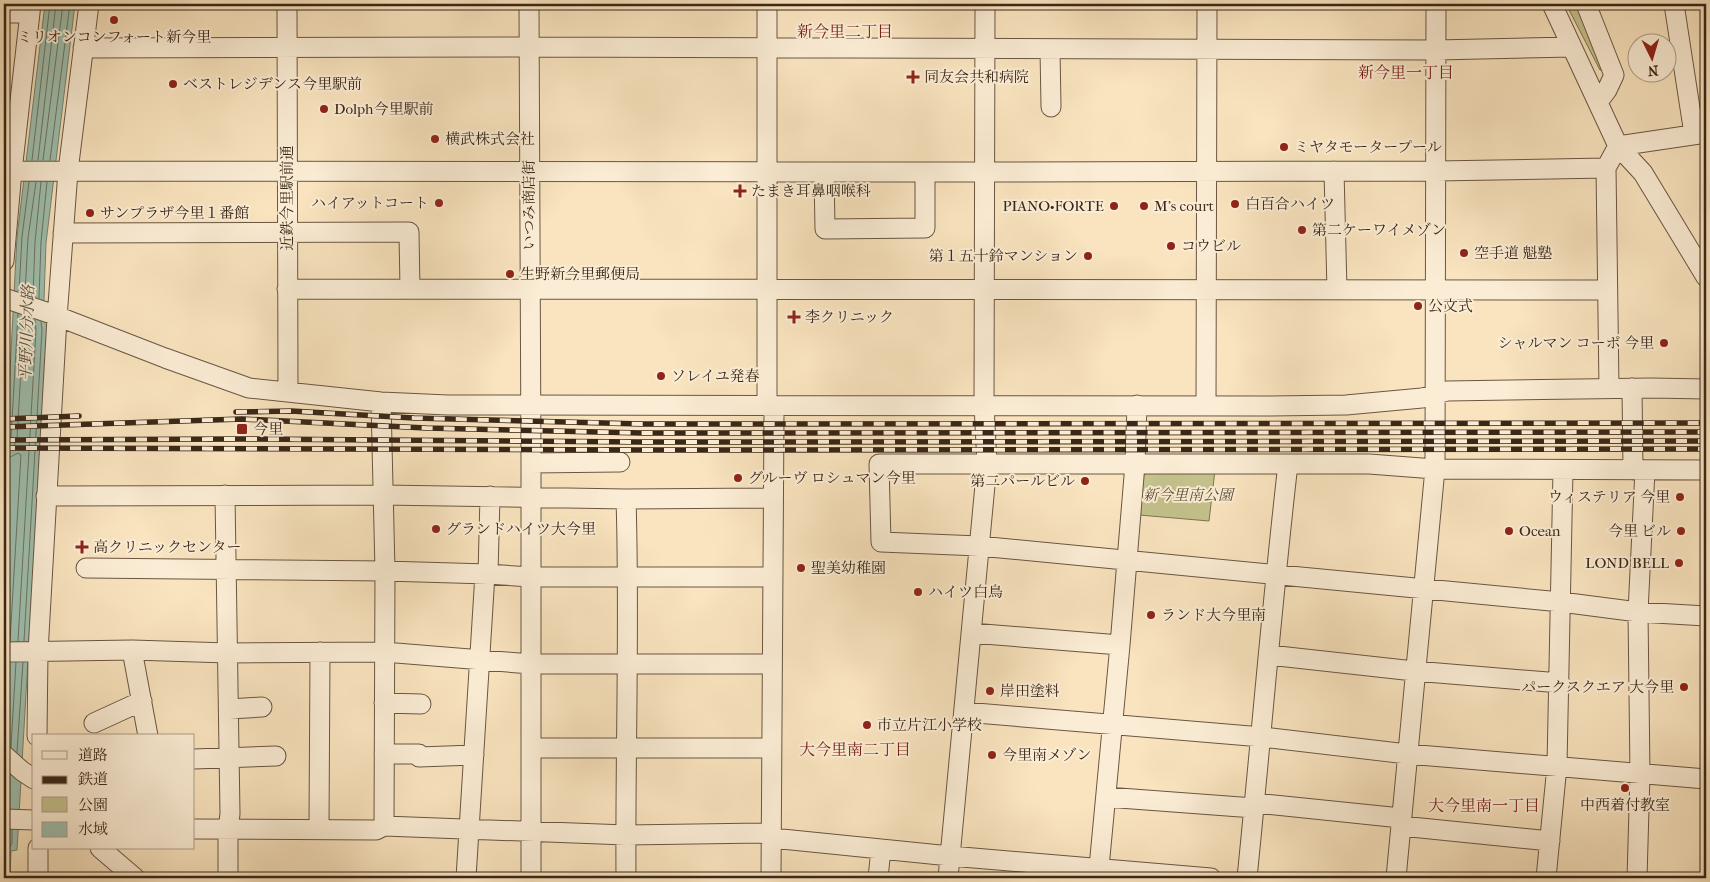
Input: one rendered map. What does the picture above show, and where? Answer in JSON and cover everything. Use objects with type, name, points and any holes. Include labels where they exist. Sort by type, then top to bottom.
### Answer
[{"type":"street","points":[[37,734],[35,652],[51,444],[53,316],[63,233],[64,171],[89,4]]},
{"type":"street","name":"近鉄今里駅前通","points":[[287,4],[288,392]]},
{"type":"street","name":"いつみ商店街","points":[[528,4],[531,878]]},
{"type":"street","points":[[767,4],[767,404],[774,413],[771,878]]},
{"type":"street","points":[[948,878],[987,464],[984,404],[983,172],[985,4]]},
{"type":"street","points":[[1206,405],[1207,4]]},
{"type":"street","points":[[1396,878],[1434,469],[1436,4]]},
{"type":"street","points":[[1552,4],[1618,146],[1643,173],[1706,277]]},
{"type":"street","points":[[1586,4],[1614,75],[1607,90],[1598,102]]},
{"type":"street","points":[[1618,146],[1700,134],[1674,4]]},
{"type":"street","points":[[4,13],[31,8],[12,91],[10,171],[4,261]]},
{"type":"street","points":[[83,48],[528,47],[1436,50],[1572,47]]},
{"type":"street","points":[[1050,49],[1050,108]]},
{"type":"street","points":[[1608,388],[1606,168],[1618,146]]},
{"type":"street","points":[[10,171],[983,172],[1207,170],[1436,171],[1606,168]]},
{"type":"street","points":[[1334,171],[1337,290]]},
{"type":"street","points":[[824,172],[825,230],[925,228],[925,172]]},
{"type":"street","points":[[63,233],[409,232],[410,290]]},
{"type":"street","points":[[287,289],[1607,290]]},
{"type":"street","points":[[5,299],[248,388],[381,402],[530,406],[767,404],[1268,406],[1346,405],[1422,398],[1447,391],[1608,388],[1706,389]]},
{"type":"street","points":[[1632,388],[1639,470],[1640,774],[1637,878]]},
{"type":"street","points":[[381,402],[385,571],[384,826]]},
{"type":"street","points":[[1099,873],[1120,645],[1137,405]]},
{"type":"street","points":[[531,463],[620,462]]},
{"type":"street","points":[[1706,470],[1434,469],[1369,464],[879,464],[880,542],[979,546],[1561,602],[1638,612],[1706,616]]},
{"type":"street","points":[[1247,878],[1262,737],[1275,574],[1288,464]]},
{"type":"street","points":[[1546,878],[1558,766],[1563,470]]},
{"type":"street","points":[[225,495],[228,569],[230,758],[228,878]]},
{"type":"street","points":[[46,496],[383,495],[626,499],[773,498]]},
{"type":"street","points":[[466,878],[490,496]]},
{"type":"street","points":[[626,499],[628,578],[626,878]]},
{"type":"street","points":[[86,568],[385,571],[530,577],[772,577]]},
{"type":"street","points":[[971,632],[1120,645]]},
{"type":"street","points":[[132,650],[148,734]]},
{"type":"street","points":[[4,652],[132,650],[228,653],[384,652],[530,664],[772,664]]},
{"type":"street","points":[[319,828],[320,652]]},
{"type":"street","points":[[1269,655],[1414,671],[1560,683]]},
{"type":"street","points":[[94,723],[142,701]]},
{"type":"street","points":[[384,703],[421,704]]},
{"type":"street","points":[[229,709],[262,707]]},
{"type":"street","points":[[964,712],[1262,737],[1407,754],[1706,780]]},
{"type":"street","points":[[531,748],[771,748]]},
{"type":"street","points":[[384,754],[419,754],[419,756],[474,755]]},
{"type":"street","points":[[4,755],[28,775]]},
{"type":"street","points":[[195,760],[276,756]]},
{"type":"street","points":[[1106,797],[1254,805],[1550,841]]},
{"type":"street","points":[[195,829],[319,828],[376,830],[384,826],[626,835],[763,833],[772,838],[1099,873],[1211,878]]},
{"type":"street","points":[[878,878],[881,849]]},
{"type":"street","points":[[38,850],[38,878]]},
{"type":"street","points":[[102,850],[135,878]]},
{"type":"green space","points":[[1566,4],[1578,4],[1603,70],[1600,70]]},
{"type":"green space","name":"新今里南公園","points":[[1215,470],[1209,521],[1139,515],[1143,476],[1148,472]]},
{"type":"water","name":"平野川分水路","points":[[45,4],[75,4],[46,243],[44,299],[47,330],[17,850],[11,851],[10,878],[4,878],[4,487],[17,237]]},
{"type":"railway","points":[[236,412],[291,411],[414,418],[642,424],[1706,423]]},
{"type":"railway","points":[[4,419],[79,416]]},
{"type":"railway","points":[[4,427],[242,419],[426,428],[642,433],[1706,432]]},
{"type":"railway","points":[[4,440],[241,439],[642,442],[1706,441]]},
{"type":"railway","points":[[4,448],[642,450],[1706,449]]},
{"type":"place","name":"ミリオンコンフォート新今里","points":[[114,20]]},
{"type":"place","name":"同友会共和病院","points":[[913,77]]},
{"type":"place","name":"ベストレジデンス今里駅前","points":[[173,84]]},
{"type":"place","name":"Dolph今里駅前","points":[[324,109]]},
{"type":"place","name":"横武株式会社","points":[[435,139]]},
{"type":"place","name":"ミヤタモータープール","points":[[1284,147]]},
{"type":"place","name":"たまき耳鼻咽喉科","points":[[740,191]]},
{"type":"place","name":"ハイアットコート","points":[[439,203]]},
{"type":"place","name":"白百合ハイツ","points":[[1235,204]]},
{"type":"place","name":"PIANO•FORTE","points":[[1114,206]]},
{"type":"place","name":"M's court","points":[[1144,206]]},
{"type":"place","name":"サンプラザ今里１番館","points":[[90,213]]},
{"type":"place","name":"第二ケーワイメゾン","points":[[1302,230]]},
{"type":"place","name":"コウビル","points":[[1171,246]]},
{"type":"place","name":"空手道 魁塾","points":[[1464,253]]},
{"type":"place","name":"第１五十鈴マンション","points":[[1088,256]]},
{"type":"place","name":"生野新今里郵便局","points":[[510,274]]},
{"type":"place","name":"公文式","points":[[1418,306]]},
{"type":"place","name":"李クリニック","points":[[794,317]]},
{"type":"place","name":"シャルマン コーポ 今里","points":[[1664,343]]},
{"type":"place","name":"ソレイユ発春","points":[[661,376]]},
{"type":"place","name":"今里","points":[[242,429]]},
{"type":"place","name":"グルーヴ ロシュマン今里","points":[[738,478]]},
{"type":"place","name":"第二パールビル","points":[[1085,481]]},
{"type":"place","name":"ウィステリア 今里","points":[[1680,497]]},
{"type":"place","name":"グランドハイツ大今里","points":[[436,529]]},
{"type":"place","name":"Ocean","points":[[1509,531]]},
{"type":"place","name":"今里 ビル","points":[[1681,531]]},
{"type":"place","name":"高クリニックセンター","points":[[82,547]]},
{"type":"place","name":"LOND BELL","points":[[1679,563]]},
{"type":"place","name":"聖美幼稚園","points":[[801,568]]},
{"type":"place","name":"ハイツ白鳥","points":[[918,592]]},
{"type":"place","name":"ランド大今里南","points":[[1151,615]]},
{"type":"place","name":"パークスクエア 大今里","points":[[1684,687]]},
{"type":"place","name":"岸田塗料","points":[[990,691]]},
{"type":"place","name":"市立片江小学校","points":[[867,725]]},
{"type":"place","name":"今里南メゾン","points":[[992,755]]},
{"type":"place","name":"中西着付教室","points":[[1625,788]]},
{"type":"district","name":"新今里二丁目","points":[[845,31]]},
{"type":"district","name":"新今里一丁目","points":[[1406,72]]},
{"type":"district","name":"大今里南二丁目","points":[[855,749]]},
{"type":"district","name":"大今里南一丁目","points":[[1484,805]]}]
